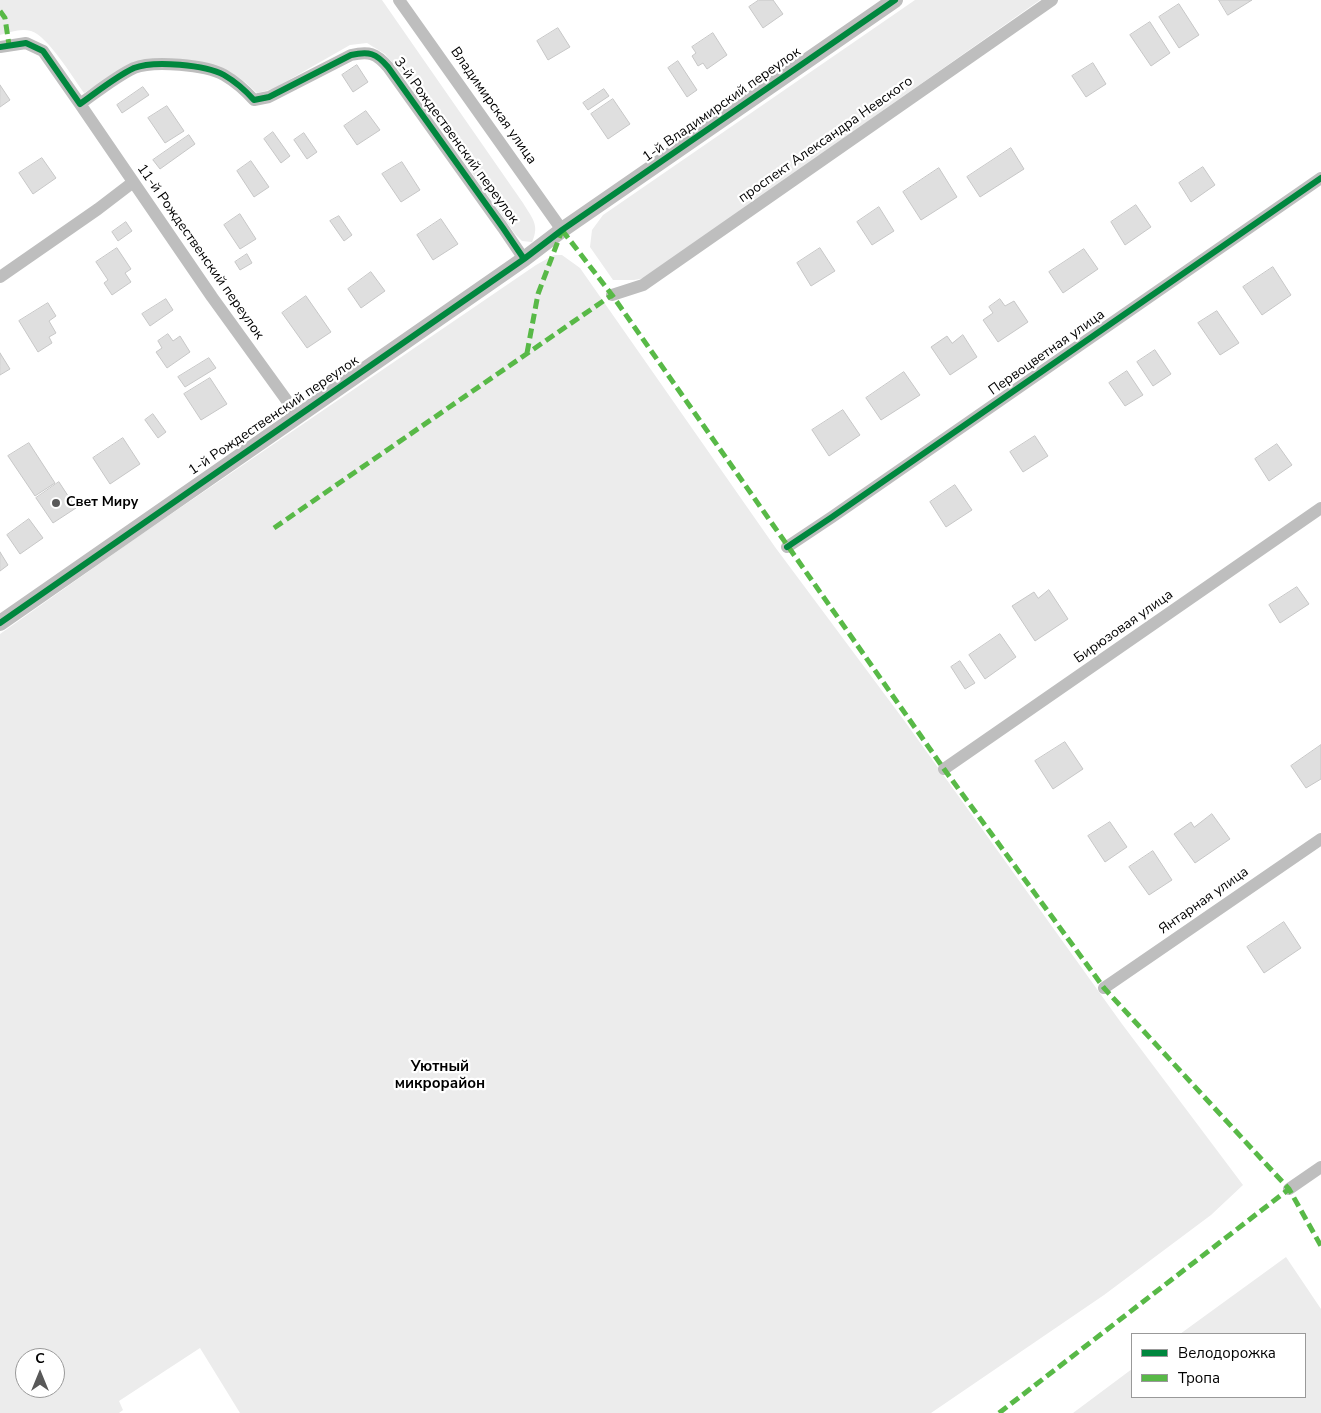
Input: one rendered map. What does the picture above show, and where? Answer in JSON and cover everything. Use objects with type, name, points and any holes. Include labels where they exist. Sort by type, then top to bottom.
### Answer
[{"type":"street","name":"Владимирская улица","points":[[399,0],[562,230]]},
{"type":"street","name":"1-й Владимирский переулок","points":[[562,230],[896,0]]},
{"type":"street","name":"проспект Александра Невского","points":[[612,295],[643,285],[1052,0]]},
{"type":"street","points":[[0,47],[26,43],[42,51],[80,104]]},
{"type":"street","name":"3-й Рождественский переулок","points":[[80,104],[135,68],[164,63],[196,67],[222,74],[241,87],[254,100],[269,97],[351,55],[364,52],[378,57],[388,67],[504,228],[524,259]]},
{"type":"street","name":"11-й Рождественский переулок","points":[[80,104],[132,183],[298,416]]},
{"type":"street","name":"Первоцветная улица","points":[[787,547],[1321,178]]},
{"type":"street","points":[[0,277],[132,183]]},
{"type":"street","name":"1-й Рождественский переулок","points":[[0,623],[524,259],[562,230]]},
{"type":"street","name":"Бирюзовая улица","points":[[944,769],[1321,508]]},
{"type":"street","name":"Янтарная улица","points":[[1104,988],[1321,839]]},
{"type":"street","points":[[1289,1189],[1321,1167]]},
{"type":"shaded area","points":[[0,0],[382,0],[523,203],[535,226],[532,242],[522,241],[515,234],[405,77],[385,54],[367,43],[350,45],[273,89],[257,93],[245,82],[223,69],[125,67],[84,93],[60,58],[45,40],[37,34],[23,30],[0,35]]},
{"type":"shaded area","points":[[915,0],[1040,0],[645,278],[613,280],[590,247],[592,230],[603,215]]},
{"type":"shaded area","points":[[554,255],[562,255],[580,268],[775,547],[906,723],[1122,1024],[1243,1185],[1211,1215],[1104,1295],[931,1413],[240,1413],[200,1348],[119,1401],[123,1410],[119,1413],[0,1413],[0,634],[136,538],[536,265]]},
{"type":"shaded area","points":[[1286,1257],[1321,1309],[1321,1413],[1073,1413],[1131,1370],[1131,1398],[1306,1398],[1306,1333],[1181,1333]]},
{"type":"building","points":[[759,0],[773,0],[783,14],[763,28],[749,7]]},
{"type":"building","points":[[1219,0],[1252,0],[1228,15]]},
{"type":"building","points":[[1179,4],[1199,35],[1179,48],[1159,17]]},
{"type":"building","points":[[1150,22],[1170,53],[1151,66],[1130,35]]},
{"type":"building","points":[[558,28],[570,47],[548,60],[537,41]]},
{"type":"building","points":[[713,33],[727,55],[707,69],[703,63],[698,66],[692,56],[696,53],[692,47]]},
{"type":"building","points":[[678,61],[697,90],[687,97],[668,68]]},
{"type":"building","points":[[1093,63],[1106,84],[1086,97],[1072,76]]},
{"type":"building","points":[[357,65],[368,82],[353,92],[342,75]]},
{"type":"building","points":[[0,85],[10,100],[0,107]]},
{"type":"building","points":[[143,87],[149,95],[122,113],[117,105]]},
{"type":"building","points":[[604,89],[609,96],[588,110],[583,103]]},
{"type":"building","points":[[613,99],[630,124],[608,139],[591,114]]},
{"type":"building","points":[[167,106],[184,131],[165,143],[148,118]]},
{"type":"building","points":[[366,111],[380,130],[357,145],[344,126]]},
{"type":"building","points":[[273,132],[290,156],[281,163],[264,139]]},
{"type":"building","points":[[304,133],[317,152],[307,159],[294,140]]},
{"type":"building","points":[[189,135],[195,144],[160,169],[153,160]]},
{"type":"building","points":[[1011,148],[1024,169],[980,197],[967,177]]},
{"type":"building","points":[[42,158],[56,178],[33,194],[19,173]]},
{"type":"building","points":[[251,161],[269,187],[254,197],[237,171]]},
{"type":"building","points":[[402,162],[420,190],[401,202],[382,174]]},
{"type":"building","points":[[1203,167],[1215,185],[1191,202],[1179,183]]},
{"type":"building","points":[[939,168],[957,197],[921,220],[903,192]]},
{"type":"building","points":[[1136,205],[1151,227],[1125,245],[1111,222]]},
{"type":"building","points":[[879,207],[894,231],[872,245],[857,222]]},
{"type":"building","points":[[240,214],[256,239],[240,249],[224,225]]},
{"type":"building","points":[[339,216],[352,235],[344,241],[330,221]]},
{"type":"building","points":[[441,219],[458,244],[433,260],[417,235]]},
{"type":"building","points":[[126,222],[132,231],[118,241],[112,232]]},
{"type":"building","points":[[117,248],[131,269],[125,273],[131,282],[112,295],[104,283],[108,280],[96,262]]},
{"type":"building","points":[[820,248],[835,271],[811,286],[797,263]]},
{"type":"building","points":[[1084,249],[1098,269],[1063,293],[1049,272]]},
{"type":"building","points":[[247,254],[252,263],[240,270],[235,262]]},
{"type":"building","points":[[1273,267],[1291,295],[1262,315],[1243,287]]},
{"type":"building","points":[[371,272],[385,291],[361,308],[348,289]]},
{"type":"building","points":[[306,296],[331,332],[307,348],[282,313]]},
{"type":"building","points":[[166,299],[173,310],[150,326],[142,314]]},
{"type":"building","points":[[1000,299],[1005,306],[1014,301],[1028,322],[998,342],[983,320],[993,313],[989,307]]},
{"type":"building","points":[[48,303],[56,316],[49,321],[56,333],[49,337],[52,343],[38,352],[19,321]]},
{"type":"building","points":[[1217,311],[1239,343],[1220,355],[1198,323]]},
{"type":"building","points":[[168,334],[173,341],[180,336],[190,352],[167,368],[156,352],[162,348],[158,341]]},
{"type":"building","points":[[963,335],[977,357],[950,375],[931,347],[947,336],[952,343]]},
{"type":"building","points":[[1155,350],[1171,374],[1153,386],[1137,362]]},
{"type":"building","points":[[0,353],[10,369],[0,375]]},
{"type":"building","points":[[209,358],[216,368],[185,387],[178,377]]},
{"type":"building","points":[[1127,371],[1143,395],[1125,406],[1109,383]]},
{"type":"building","points":[[904,372],[920,395],[881,420],[866,398]]},
{"type":"building","points":[[210,378],[227,404],[201,420],[184,394]]},
{"type":"building","points":[[843,410],[860,435],[829,456],[812,430]]},
{"type":"building","points":[[153,414],[166,432],[158,438],[145,420]]},
{"type":"building","points":[[1035,436],[1048,456],[1023,472],[1010,452]]},
{"type":"building","points":[[123,438],[140,464],[110,484],[93,458]]},
{"type":"building","points":[[29,443],[55,483],[35,496],[8,456]]},
{"type":"building","points":[[1277,444],[1292,465],[1269,481],[1255,459]]},
{"type":"building","name":"Свет Миру","points":[[59,482],[76,508],[53,523],[36,498]]},
{"type":"building","points":[[955,485],[972,510],[946,527],[930,502]]},
{"type":"building","points":[[29,519],[43,538],[20,554],[7,535]]},
{"type":"building","points":[[0,552],[8,565],[0,571]]},
{"type":"building","points":[[1297,587],[1309,604],[1280,623],[1269,605]]},
{"type":"building","points":[[1049,590],[1068,619],[1035,641],[1012,606],[1034,592],[1038,598]]},
{"type":"building","points":[[1000,634],[1016,657],[985,679],[969,655]]},
{"type":"building","points":[[960,661],[975,683],[965,689],[951,667]]},
{"type":"building","points":[[1065,742],[1083,769],[1053,789],[1035,761]]},
{"type":"building","points":[[1321,745],[1321,779],[1306,788],[1291,766]]},
{"type":"building","points":[[1212,814],[1230,839],[1195,863],[1174,834],[1191,822],[1194,827]]},
{"type":"building","points":[[1110,822],[1127,847],[1105,862],[1088,836]]},
{"type":"building","points":[[1153,851],[1172,880],[1149,895],[1129,867]]},
{"type":"building","points":[[1284,922],[1301,948],[1264,973],[1247,947]]},
{"type":"marked path","points":[[0,11],[5,18],[9,45]]},
{"type":"marked path","points":[[562,230],[612,295],[944,769],[1104,988],[1289,1189],[1321,1246]]},
{"type":"marked path","points":[[527,353],[538,294],[561,233]]},
{"type":"marked path","points":[[274,528],[612,295]]},
{"type":"marked path","points":[[999,1413],[1289,1189]]},
{"type":"cycle path","points":[[0,623],[895,0]]},
{"type":"cycle path","points":[[0,47],[26,43],[43,51],[80,104],[134,68],[154,64],[193,66],[216,72],[236,83],[254,100],[269,97],[351,55],[372,54],[388,67],[524,259]]},
{"type":"cycle path","points":[[787,547],[1321,178]]},
{"type":"place","name":"Свет Миру","points":[[56,503]]},
{"type":"district","name":"Уютный микрорайон","points":[[440,1076]]}]
